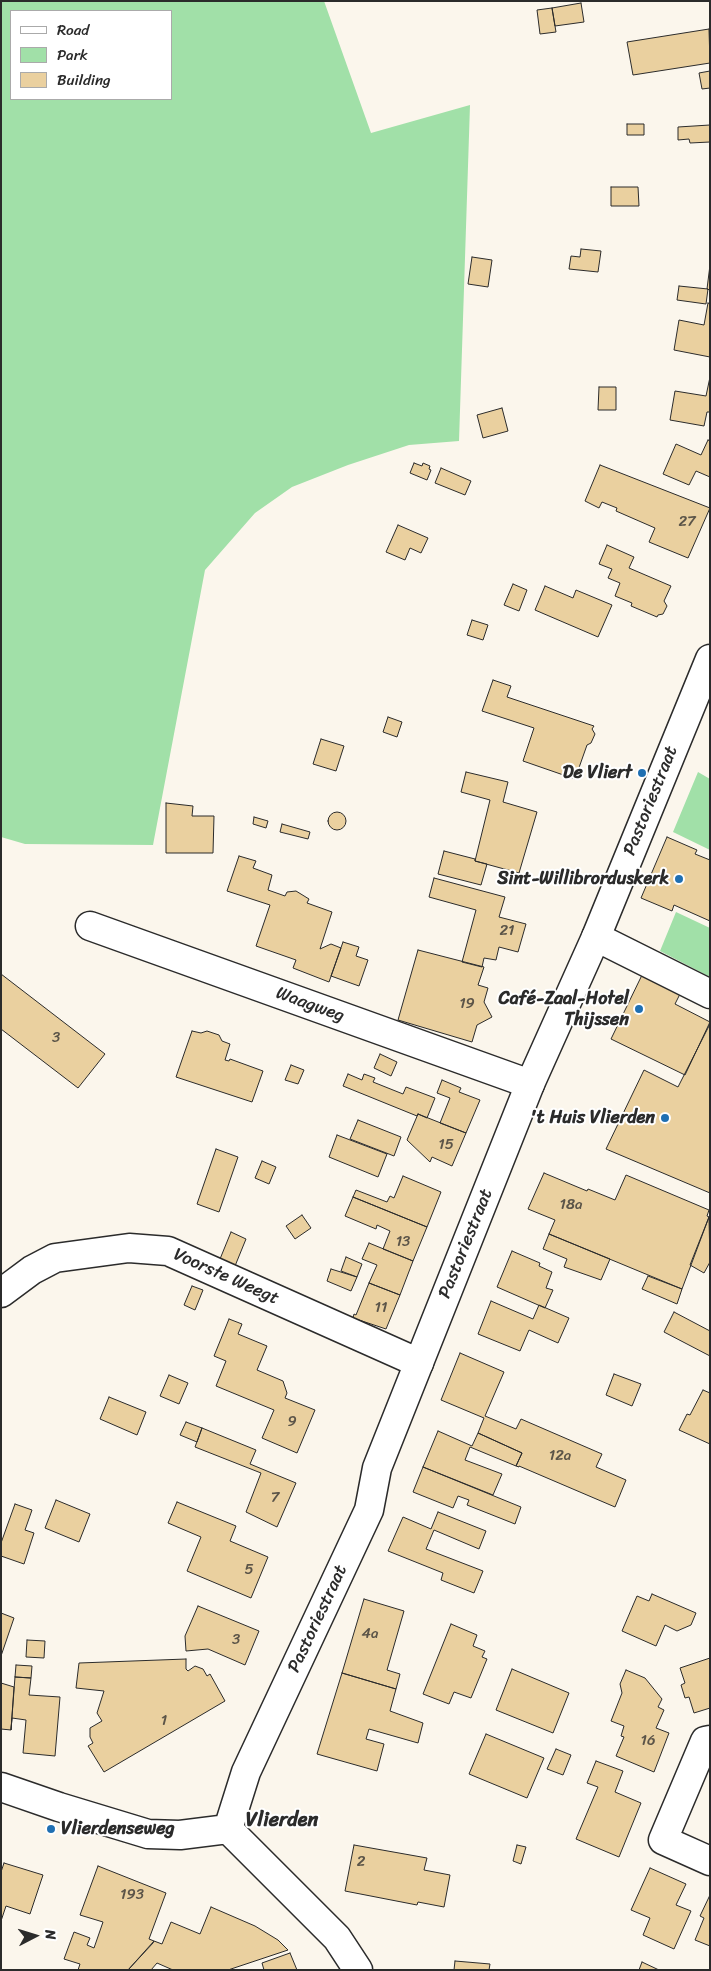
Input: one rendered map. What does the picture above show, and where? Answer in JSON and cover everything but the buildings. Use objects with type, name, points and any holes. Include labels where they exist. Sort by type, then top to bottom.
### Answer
[{"type":"street","name":"Pastoriestraat","points":[[228,1830],[246,1772],[369,1510],[377,1468],[530,1084],[596,937],[710,659]]},
{"type":"street","name":"Waagweg","points":[[90,926],[530,1084]]},
{"type":"street","points":[[596,937],[710,994]]},
{"type":"street","name":"Voorste Weegt","points":[[1,1293],[32,1270],[55,1258],[129,1248],[168,1251],[419,1363]]},
{"type":"street","points":[[708,1856],[663,1840],[705,1741],[710,1740]]},
{"type":"street","points":[[1,1787],[148,1834],[180,1835],[228,1830],[337,1938],[358,1970]]},
{"type":"green space","points":[[1,1],[324,1],[371,133],[470,105],[459,441],[409,445],[348,465],[292,487],[255,513],[205,570],[153,845],[25,844],[1,837]]},
{"type":"green space","points":[[698,772],[710,779],[710,850],[673,832]]},
{"type":"green space","points":[[676,912],[710,928],[710,977],[660,951]]},
{"type":"place","name":"De Vliert","points":[[642,773]]},
{"type":"place","name":"Sint-Willibrorduskerk","points":[[679,879]]},
{"type":"place","name":"Café-Zaal-Hotel Thijssen","points":[[639,1009]]},
{"type":"place","name":"'t Huis Vlierden","points":[[665,1118]]},
{"type":"place","name":"Vlierdenseweg","points":[[51,1829]]},
{"type":"district","name":"Vlierden","points":[[282,1821]]}]
